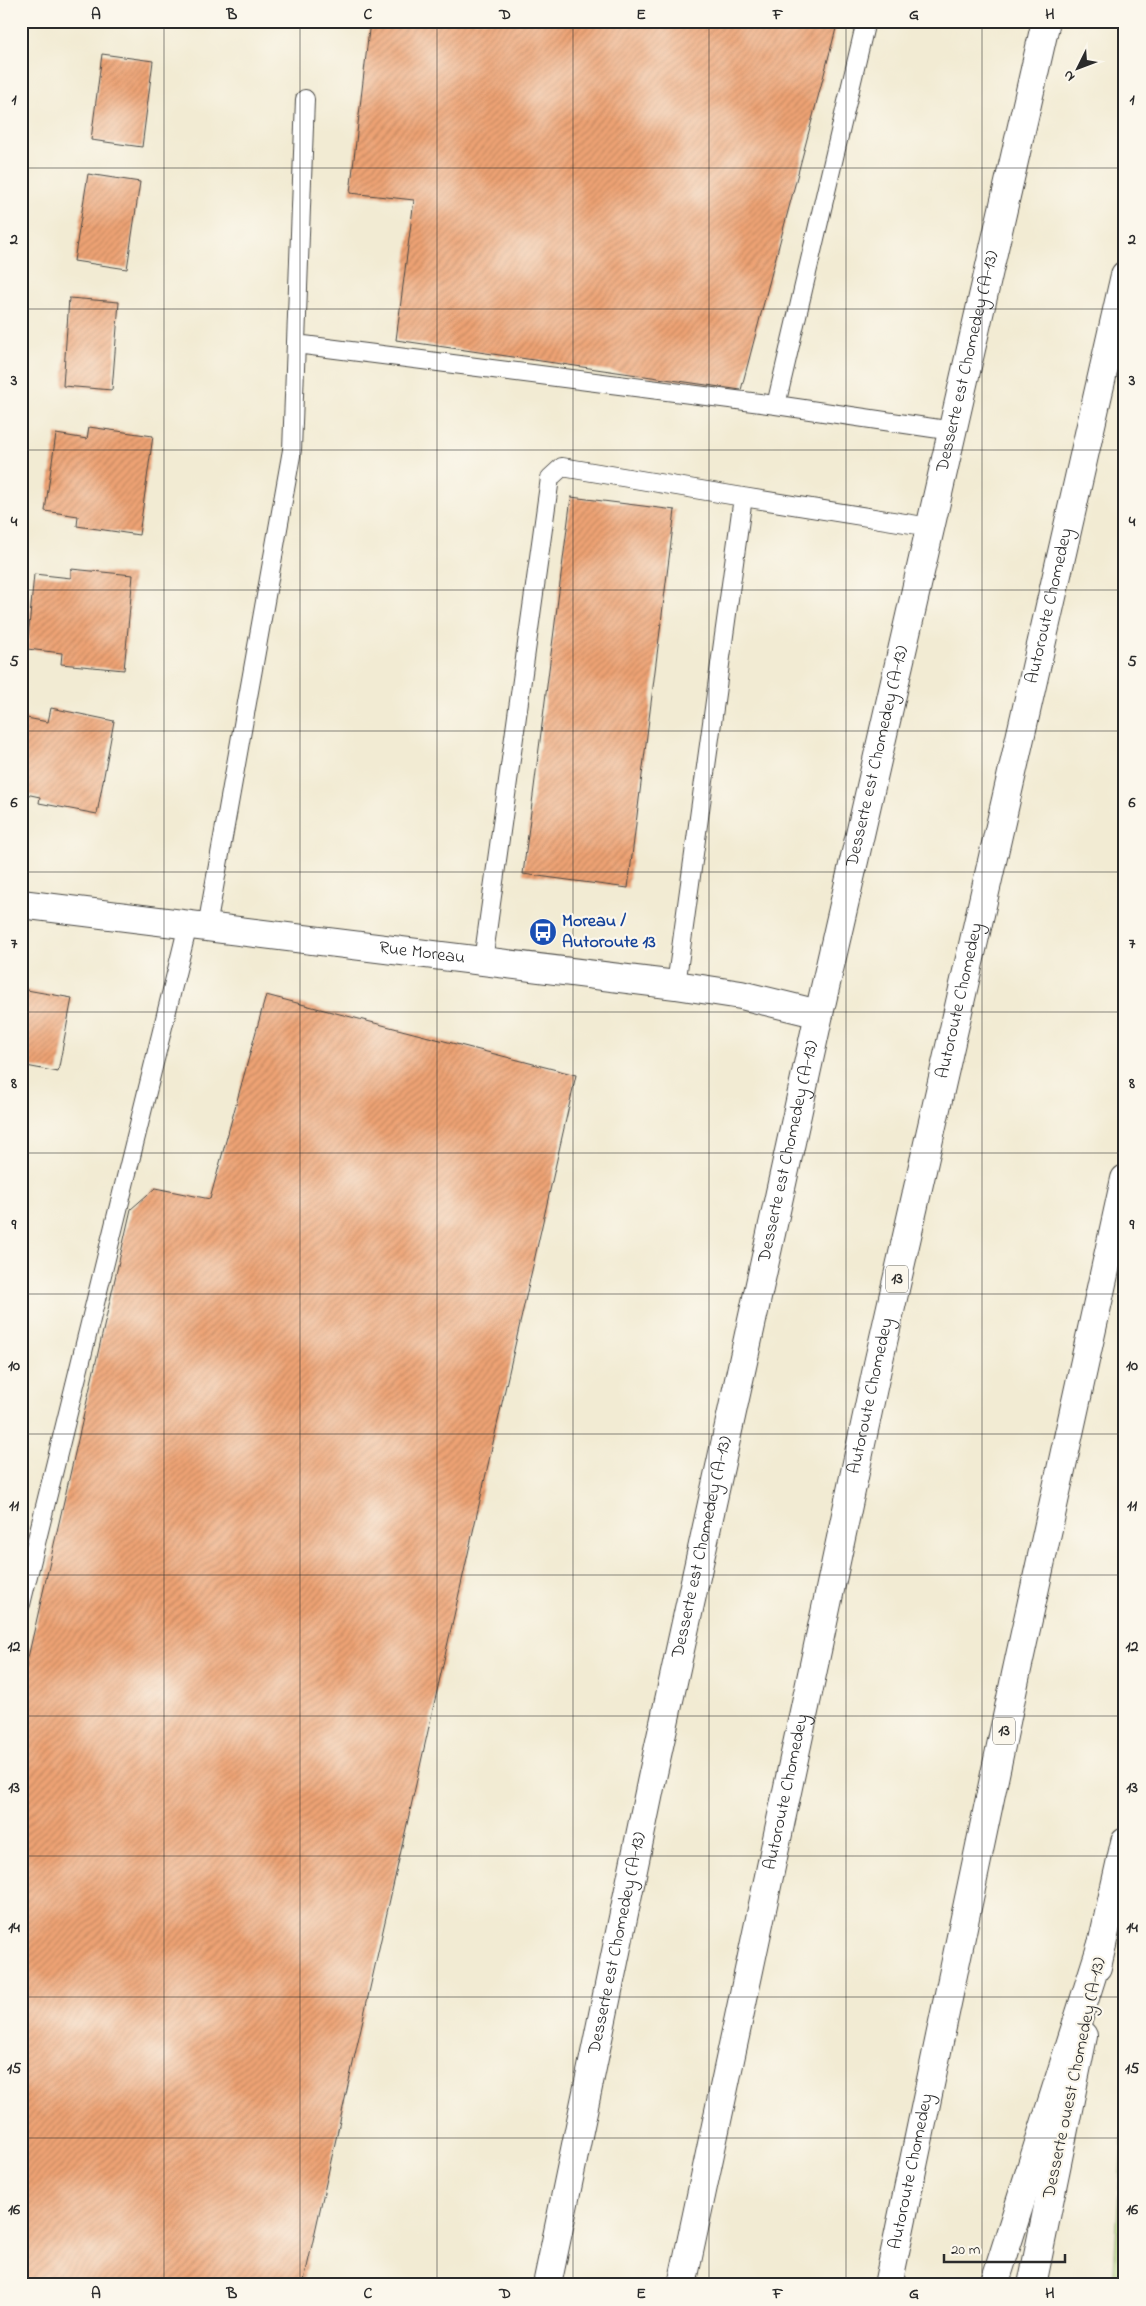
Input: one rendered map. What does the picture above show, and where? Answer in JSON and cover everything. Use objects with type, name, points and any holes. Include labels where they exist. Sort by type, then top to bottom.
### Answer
[{"type":"main road","name":"Desserte est Chomedey (A-13)","points":[[547,2285],[654,1768],[819,1014],[1046,21]]},
{"type":"main road","name":"Autoroute Chomedey","points":[[682,2285],[878,1364],[1125,275]]},
{"type":"main road","name":"Rue Moreau","points":[[21,904],[676,985],[741,995],[819,1014]]},
{"type":"main road","name":"Autoroute Chomedey","points":[[888,2285],[1016,1674],[1125,1179]]},
{"type":"main road","name":"Desserte ouest Chomedey (A-13)","points":[[1032,2285],[1102,1944],[1125,1842]]},
{"type":"main road","points":[[994,2285],[1102,1944]]},
{"type":"lane","points":[[776,405],[866,21]]},
{"type":"lane","points":[[21,1604],[198,926],[292,450],[305,99]]},
{"type":"lane","points":[[296,344],[776,405],[953,431]]},
{"type":"lane","points":[[483,961],[550,478],[562,467],[930,527]]},
{"type":"lane","points":[[676,985],[744,497]]},
{"type":"green space","points":[[1125,2102],[1125,2285],[1113,2285],[1124,2106]]},
{"type":"building","points":[[111,21],[159,21],[158,28]]},
{"type":"building","points":[[370,21],[838,21],[741,390],[396,340],[414,200],[350,193]]},
{"type":"building","points":[[102,54],[153,61],[142,147],[91,140]]},
{"type":"building","points":[[88,174],[140,182],[127,269],[74,261]]},
{"type":"building","points":[[69,298],[119,302],[112,390],[63,386]]},
{"type":"building","points":[[89,427],[153,436],[139,535],[77,526],[78,516],[45,511],[56,434],[87,439]]},
{"type":"building","points":[[571,497],[675,510],[628,888],[523,874]]},
{"type":"building","points":[[71,569],[133,575],[124,670],[61,664],[62,653],[27,649],[34,574],[71,578]]},
{"type":"building","points":[[51,708],[114,721],[97,814],[39,803],[40,797],[21,793],[21,717],[48,722]]},
{"type":"building","points":[[21,989],[72,998],[58,1072],[21,1065]]},
{"type":"building","points":[[266,995],[576,1075],[303,2285],[21,2285],[21,1688],[131,1209],[155,1188],[210,1199]]},
{"type":"place","name":"Moreau / Autoroute 13","points":[[543,932]]}]
